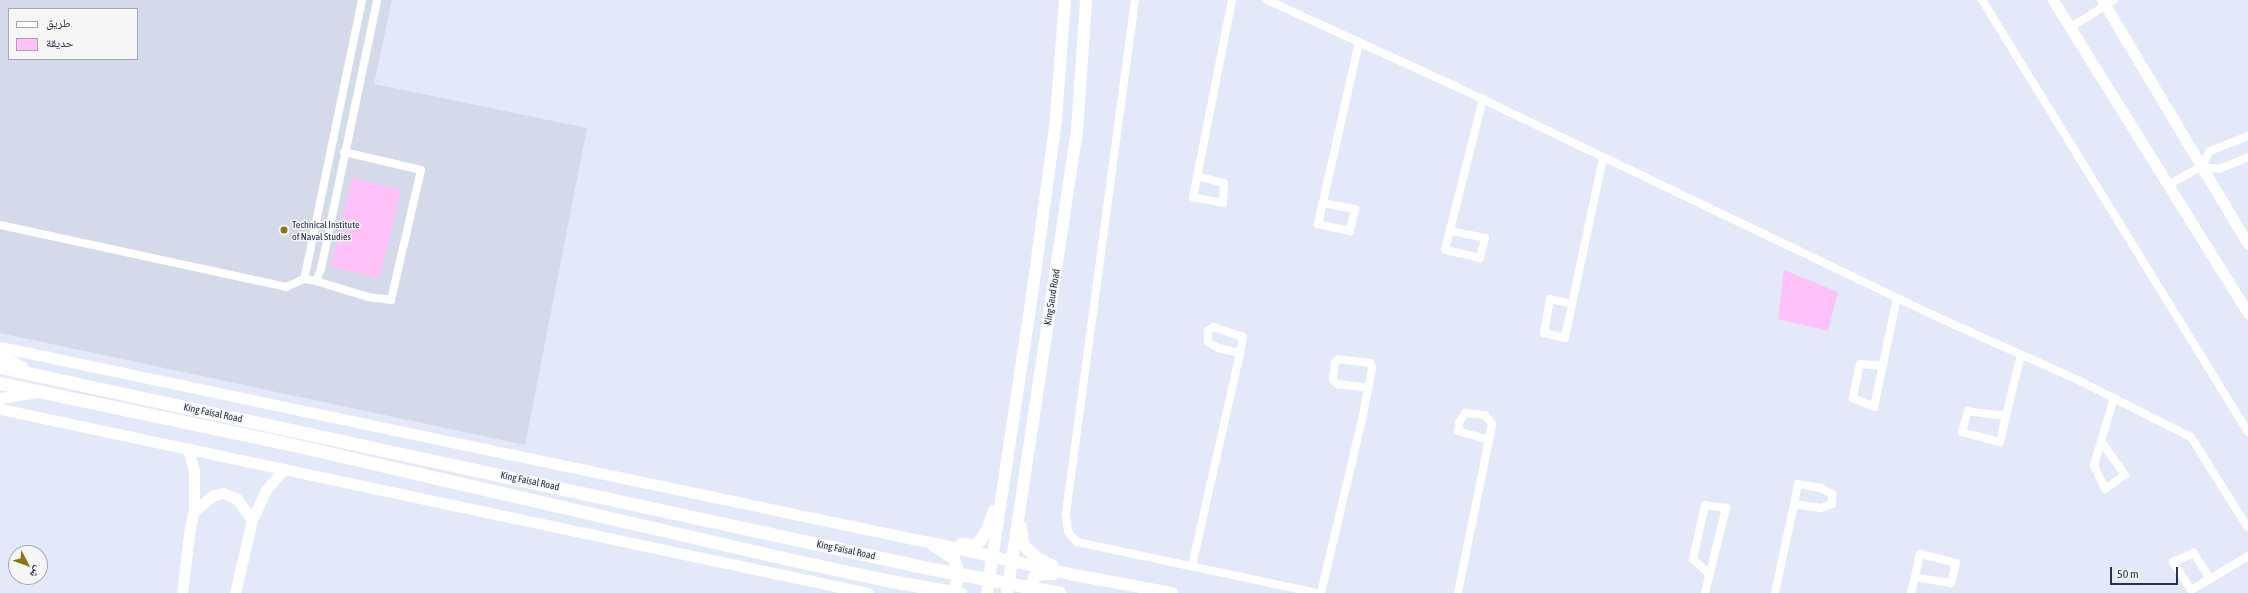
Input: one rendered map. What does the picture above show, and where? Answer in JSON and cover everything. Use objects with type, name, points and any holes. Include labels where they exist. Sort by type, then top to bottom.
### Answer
[{"type":"highway","points":[[0,356],[33,374]]},
{"type":"highway","name":"King Faisal Road","points":[[0,367],[928,568],[1059,593]]},
{"type":"highway","name":"King Faisal Road","points":[[0,383],[294,445],[598,516],[924,587],[960,593]]},
{"type":"main road","name":"King Saud Road","points":[[987,593],[1032,295],[1056,119],[1065,0]]},
{"type":"main road","name":"King Saud Road","points":[[1007,593],[1077,130],[1086,0]]},
{"type":"main road","points":[[2053,0],[2248,313]]},
{"type":"main road","points":[[2107,2],[2201,167],[2248,244]]},
{"type":"main road","points":[[0,347],[928,542],[1075,575],[1172,593]]},
{"type":"main road","points":[[0,398],[41,391]]},
{"type":"main road","points":[[0,410],[283,470],[501,514],[868,593]]},
{"type":"main road","points":[[182,593],[190,527],[194,511],[194,471],[188,449]]},
{"type":"main road","points":[[235,593],[252,520],[266,490],[283,470]]},
{"type":"main road","points":[[928,542],[975,545],[987,530],[1003,485]]},
{"type":"main road","points":[[1022,492],[1020,537],[1023,545],[1037,558],[1075,575]]},
{"type":"main road","points":[[194,511],[214,495],[223,493],[237,499],[252,520]]},
{"type":"main road","points":[[928,542],[954,559],[958,567],[958,578],[953,593]]},
{"type":"main road","points":[[1030,593],[1034,577],[1042,574],[1075,575]]},
{"type":"street","points":[[304,279],[362,0]]},
{"type":"street","points":[[316,281],[321,269],[344,152],[377,0]]},
{"type":"street","points":[[1135,0],[1066,513],[1068,532],[1077,542],[1317,593]]},
{"type":"street","points":[[1197,176],[1232,0]]},
{"type":"street","points":[[1267,0],[1483,100],[1897,298],[2114,398],[2191,437],[2248,528]]},
{"type":"street","points":[[1982,0],[2248,432]]},
{"type":"street","points":[[2070,28],[2107,2]]},
{"type":"street","points":[[1323,203],[1355,209],[1350,231],[1318,224],[1359,42]]},
{"type":"street","points":[[1450,231],[1485,238],[1480,258],[1445,250],[1483,100]]},
{"type":"street","points":[[2168,185],[2201,167],[2210,151],[2248,136]]},
{"type":"street","points":[[0,225],[286,287],[304,279],[316,281],[368,298],[391,300],[421,170],[344,152]]},
{"type":"street","points":[[2201,167],[2219,169],[2248,157]]},
{"type":"street","points":[[1572,304],[1550,299],[1544,333],[1565,338],[1572,304],[1602,158]]},
{"type":"street","points":[[1883,366],[1860,364],[1853,398],[1874,407],[1883,366],[1897,298]]},
{"type":"street","points":[[1192,566],[1240,353]]},
{"type":"street","points":[[2006,416],[1968,411],[1962,432],[2000,442],[2021,355]]},
{"type":"street","points":[[1321,593],[1362,420],[1372,368],[1370,364],[1338,359],[1335,363],[1333,380],[1337,384],[1368,388]]},
{"type":"street","points":[[2101,441],[2125,475],[2105,489],[2094,465],[2101,441],[2114,398]]},
{"type":"street","points":[[1458,593],[1489,440]]},
{"type":"street","points":[[1775,593],[1798,484],[1821,488],[1832,494],[1832,504],[1821,508],[1794,504]]},
{"type":"street","points":[[1705,593],[1710,575],[1726,508],[1706,506],[1692,559],[1710,575]]},
{"type":"street","points":[[2210,579],[2194,553],[2173,562],[2191,590],[2210,579],[2248,556]]},
{"type":"street","points":[[1911,593],[1920,554],[1956,563],[1951,583],[1915,577]]},
{"type":"street","points":[[238,579],[239,593]]},
{"type":"shaded area","name":"Technical Institute of Naval Studies","points":[[0,0],[392,0],[374,84],[587,128],[525,445],[0,333]]},
{"type":"green space","points":[[352,178],[401,190],[380,278],[331,267]]},
{"type":"green space","points":[[1784,270],[1838,292],[1828,331],[1778,319]]},
{"type":"place","name":"Technical Institute of Naval Studies","points":[[284,230]]}]
